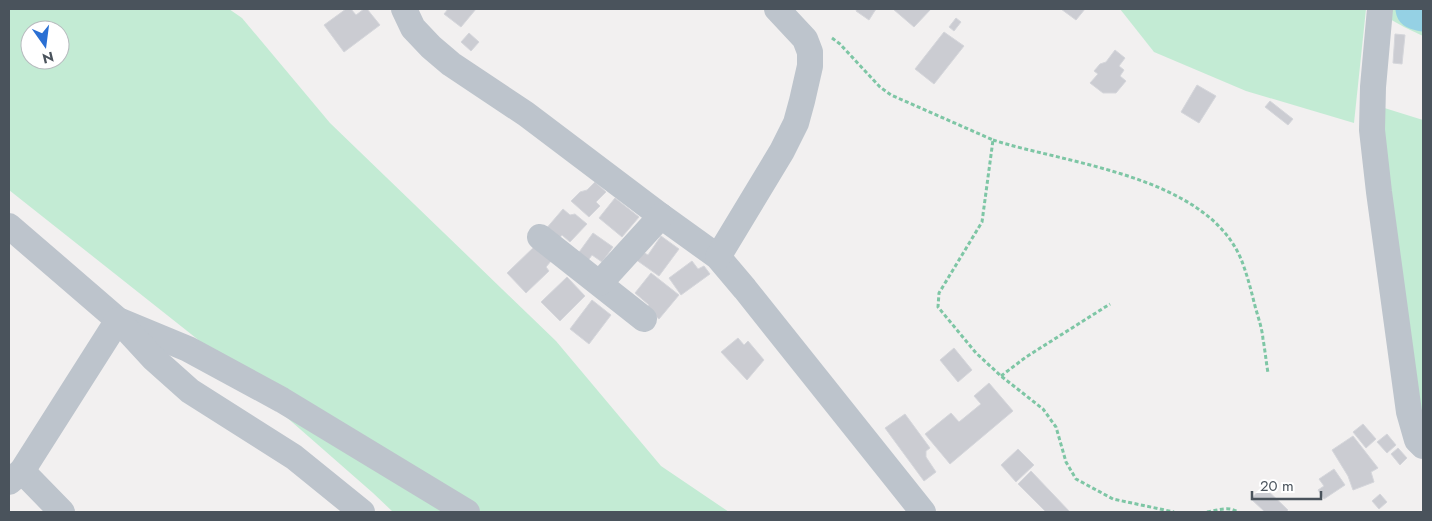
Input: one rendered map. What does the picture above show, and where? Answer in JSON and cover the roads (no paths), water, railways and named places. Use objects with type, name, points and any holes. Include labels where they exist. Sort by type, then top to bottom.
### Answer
[{"type":"street","points":[[404,9],[413,28],[430,47],[451,64],[526,114],[718,257],[923,512]]},
{"type":"street","points":[[718,257],[782,151],[796,124],[810,66],[810,52],[805,40],[777,9]]},
{"type":"street","points":[[1380,10],[1373,87],[1372,130],[1409,412],[1417,440],[1423,446]]},
{"type":"street","points":[[600,283],[661,216]]},
{"type":"street","points":[[9,226],[118,320],[153,358],[190,391],[294,457],[362,512]]},
{"type":"street","points":[[540,237],[644,318]]},
{"type":"street","points":[[62,512],[16,476],[118,320]]},
{"type":"street","points":[[118,320],[188,349],[282,400],[466,512]]},
{"type":"waterway","points":[[1416,9],[1423,11]]}]
